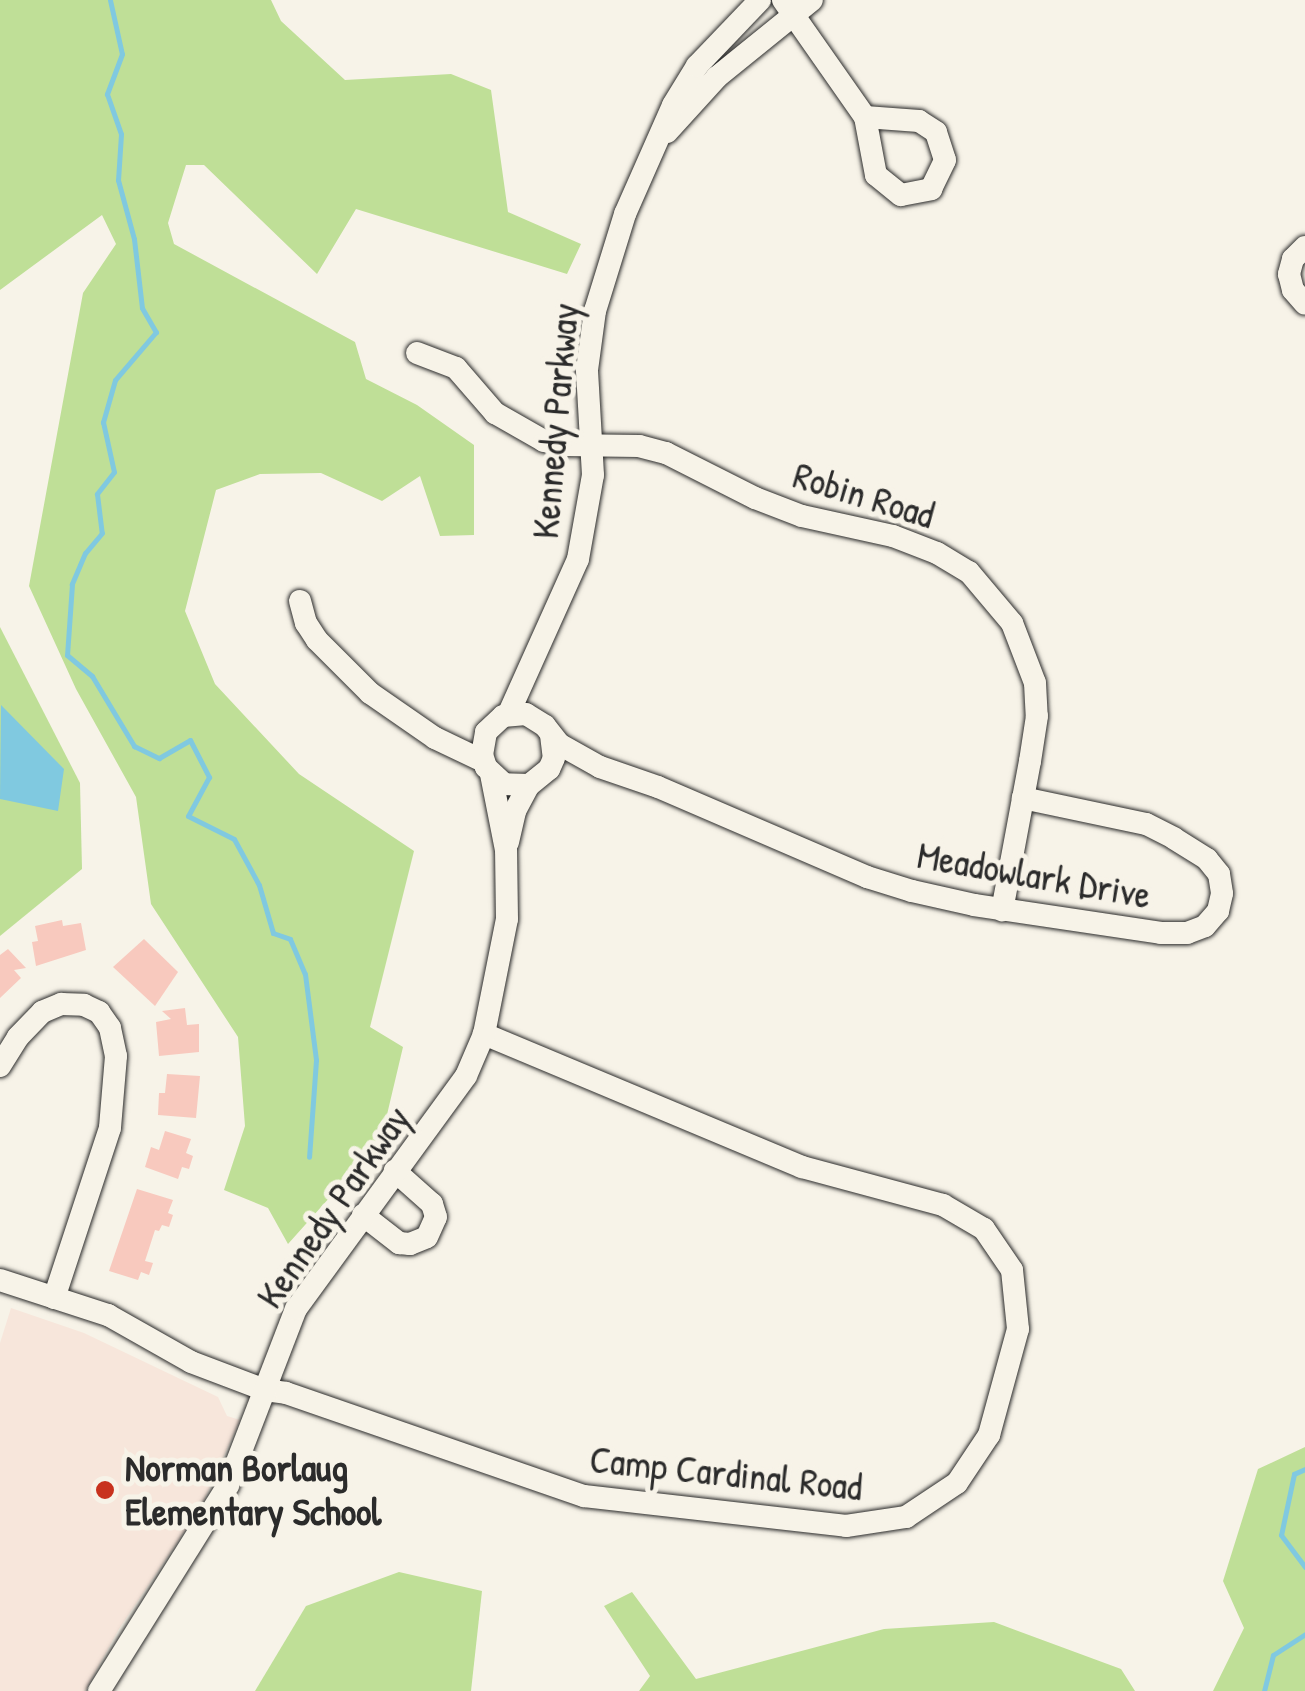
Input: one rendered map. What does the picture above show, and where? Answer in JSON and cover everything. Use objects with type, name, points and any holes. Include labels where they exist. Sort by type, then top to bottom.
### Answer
[{"type":"street","name":"Kennedy Parkway","points":[[500,721],[539,650],[578,559],[587,518],[594,446],[587,370],[595,311],[625,214],[657,141],[698,66],[760,0]]},
{"type":"street","name":"Kennedy Parkway","points":[[657,141],[717,77],[796,5]]},
{"type":"street","points":[[796,5],[865,118]]},
{"type":"street","points":[[1305,247],[1293,260],[1289,274],[1292,290],[1305,304]]},
{"type":"street","name":"Robin Road","points":[[416,352],[456,368],[512,426],[544,441],[639,446],[666,453],[755,498],[802,516],[893,536],[936,552],[969,572],[1012,623],[1034,683],[1036,716],[1002,910]]},
{"type":"street","points":[[300,600],[306,623],[330,653],[394,712],[487,767],[504,784],[537,779],[554,758],[547,729],[526,714],[467,731],[425,728]]},
{"type":"street","name":"Kennedy Parkway","points":[[539,650],[547,729]]},
{"type":"street","points":[[487,767],[482,742],[500,721]]},
{"type":"street","name":"Meadowlark Drive","points":[[547,729],[600,767],[867,877],[1002,910],[1187,933],[1205,926],[1218,911],[1222,893],[1219,874],[1207,859],[1146,824],[1023,798]]},
{"type":"street","name":"Kennedy Parkway","points":[[99,1691],[147,1611],[205,1528],[248,1442],[296,1310],[363,1215],[454,1099],[484,1034],[508,920],[506,850],[487,767]]},
{"type":"street","name":"Meadowlark Drive","points":[[537,779],[600,767]]},
{"type":"street","name":"Kennedy Parkway","points":[[506,850],[515,812],[537,779]]},
{"type":"street","points":[[0,1066],[18,1037],[42,1012],[62,1004],[84,1005],[98,1012],[110,1028],[116,1056],[110,1128],[54,1298]]},
{"type":"street","name":"Camp Cardinal Road","points":[[0,1280],[108,1315],[191,1362],[265,1390],[286,1393],[584,1496],[846,1526],[906,1517],[932,1504],[957,1483],[989,1435],[1018,1328],[1012,1270],[984,1229],[943,1205],[802,1167],[484,1034]]},
{"type":"street","points":[[363,1215],[399,1243],[428,1237],[436,1217],[432,1204],[396,1171]]},
{"type":"shaded area","name":"Norman Borlaug Elementary School","points":[[11,1308],[84,1333],[218,1397],[227,1416],[240,1420],[201,1507],[119,1629],[85,1691],[0,1691],[0,1343]]},
{"type":"green space","points":[[0,0],[271,0],[281,21],[345,80],[451,74],[491,90],[508,212],[581,244],[567,274],[356,209],[317,274],[204,165],[186,165],[168,223],[174,244],[355,342],[366,379],[417,405],[474,445],[474,535],[440,536],[420,476],[382,501],[321,473],[260,474],[216,490],[185,611],[215,684],[299,774],[414,851],[370,1027],[403,1047],[381,1140],[288,1244],[268,1208],[224,1190],[245,1126],[238,1037],[151,904],[136,797],[76,689],[29,586],[83,293],[116,244],[102,215],[0,290]]},
{"type":"green space","points":[[0,627],[80,783],[82,869],[0,936]]},
{"type":"green space","points":[[1305,1447],[1305,1691],[1213,1691],[1244,1628],[1223,1581],[1258,1469]]},
{"type":"green space","points":[[399,1572],[482,1591],[471,1691],[255,1691],[306,1606]]},
{"type":"green space","points":[[632,1592],[696,1679],[884,1629],[994,1622],[1121,1669],[1135,1691],[639,1691],[650,1676],[604,1606]]},
{"type":"water","points":[[1,705],[64,769],[58,811],[0,799]]},
{"type":"building","points":[[62,920],[63,926],[81,923],[86,950],[36,966],[32,942],[38,941],[35,926]]},
{"type":"building","points":[[144,939],[178,972],[155,1006],[113,967]]},
{"type":"building","points":[[8,949],[26,968],[14,970],[21,978],[0,998],[0,955]]},
{"type":"building","points":[[185,1008],[187,1025],[199,1024],[199,1052],[159,1056],[156,1022],[171,1019],[162,1011]]},
{"type":"building","points":[[167,1074],[200,1076],[196,1118],[158,1115],[159,1093],[165,1093]]},
{"type":"building","points":[[165,1131],[191,1139],[186,1153],[193,1156],[189,1169],[182,1167],[178,1179],[145,1167],[151,1147],[159,1150]]},
{"type":"building","points":[[137,1189],[173,1200],[168,1213],[173,1215],[169,1227],[162,1225],[159,1231],[155,1230],[145,1261],[153,1263],[149,1275],[141,1272],[138,1280],[109,1271]]},
{"type":"waterway","points":[[110,0],[122,54],[107,94],[121,134],[118,180],[134,239],[142,308],[156,332],[115,380],[103,422],[114,472],[97,494],[102,533],[85,553],[72,584],[67,655],[92,676],[134,746],[159,758],[190,740],[209,777],[188,816],[234,839],[259,885],[273,933],[290,939],[305,974],[316,1060],[309,1157]]},
{"type":"waterway","points":[[1305,1469],[1294,1474],[1281,1535],[1305,1567]]},
{"type":"waterway","points":[[1264,1691],[1273,1655],[1305,1634]]},
{"type":"place","name":"Norman Borlaug Elementary School","points":[[105,1490]]}]
